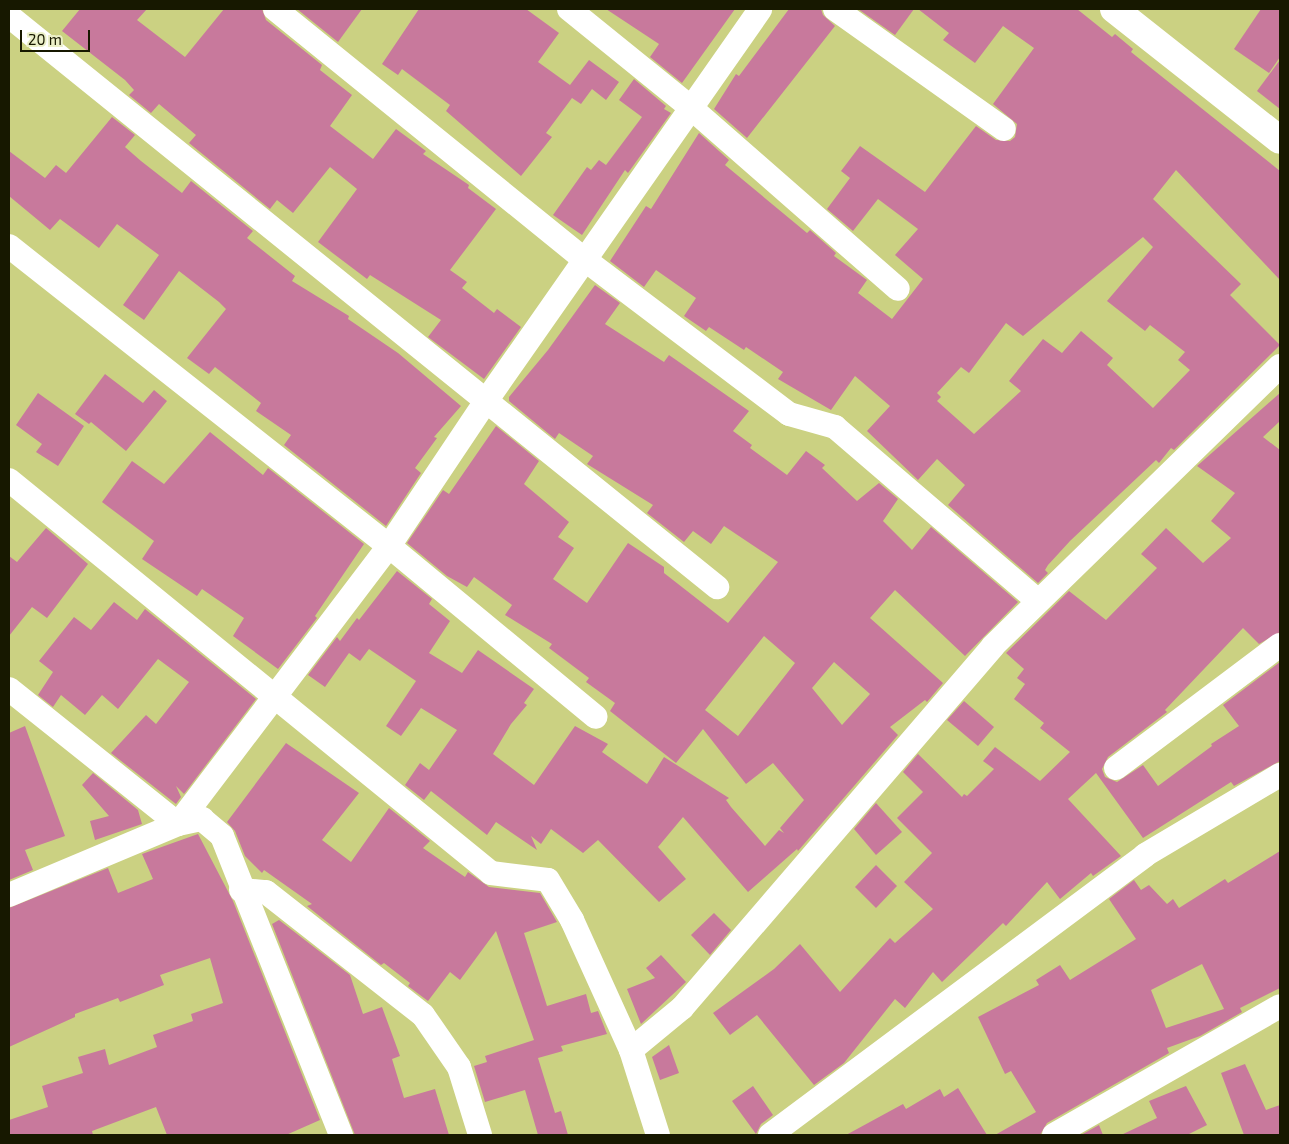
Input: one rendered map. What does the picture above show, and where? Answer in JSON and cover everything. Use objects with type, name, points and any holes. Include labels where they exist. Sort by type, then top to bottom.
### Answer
[{"type":"street","points":[[275,9],[584,259],[789,414],[835,426],[1037,600]]},
{"type":"street","points":[[569,9],[690,107],[898,289]]},
{"type":"street","points":[[178,824],[389,546],[584,259],[760,9]]},
{"type":"street","points":[[835,9],[1004,130]]},
{"type":"street","points":[[1114,9],[1280,140]]},
{"type":"street","points":[[9,16],[717,587]]},
{"type":"street","points":[[9,246],[389,546],[596,717]]},
{"type":"street","points":[[631,1050],[682,1008],[993,646],[1037,600],[1280,366]]},
{"type":"street","points":[[9,480],[491,873],[548,880],[572,920],[631,1050],[658,1135]]},
{"type":"street","points":[[1116,768],[1280,644]]},
{"type":"street","points":[[9,689],[178,824]]},
{"type":"street","points":[[770,1135],[1145,855],[1280,775]]},
{"type":"street","points":[[9,895],[178,824],[202,819],[222,836],[335,1134]]},
{"type":"street","points":[[241,890],[266,892],[423,1015],[459,1067],[480,1135]]},
{"type":"street","points":[[1054,1135],[1280,1006]]},
{"type":"building","points":[[80,9],[147,9],[137,20],[185,57],[224,9],[262,9],[266,20],[322,65],[320,70],[352,95],[330,126],[373,159],[396,129],[426,151],[423,154],[469,185],[468,188],[496,209],[450,270],[467,282],[462,288],[494,313],[497,309],[521,327],[484,379],[428,337],[441,320],[370,275],[367,279],[318,242],[357,189],[330,167],[293,213],[277,200],[270,209],[189,143],[196,135],[159,104],[151,113],[129,95],[134,90],[125,80],[62,31]]},
{"type":"building","points":[[297,9],[362,9],[338,42]]},
{"type":"building","points":[[419,9],[526,9],[559,33],[538,62],[570,85],[589,60],[619,82],[606,100],[592,89],[581,104],[572,98],[546,133],[552,137],[521,176],[446,111],[450,105],[402,69],[398,75],[382,64]]},
{"type":"building","points":[[606,9],[735,9],[682,83],[650,57],[659,44]]},
{"type":"building","points":[[789,9],[821,9],[823,15],[835,26],[747,138],[714,109],[736,74],[739,76]]},
{"type":"building","points":[[858,9],[914,9],[895,35]]},
{"type":"building","points":[[918,9],[1077,9],[1112,37],[1115,34],[1133,49],[1131,52],[1280,171],[1280,280],[1176,170],[1153,199],[1241,284],[1230,295],[1280,345],[1174,450],[1171,448],[1159,463],[1156,460],[1070,541],[1048,565],[1045,570],[1048,573],[1038,583],[948,505],[965,485],[937,459],[918,480],[867,431],[890,406],[855,376],[831,410],[778,379],[783,372],[746,347],[744,350],[709,327],[706,331],[684,316],[696,298],[656,270],[644,287],[610,261],[646,206],[651,209],[699,133],[729,160],[725,165],[807,233],[810,230],[836,253],[834,256],[867,280],[858,293],[892,319],[923,279],[895,255],[918,229],[878,199],[853,231],[827,209],[850,178],[841,171],[860,146],[925,192],[976,126],[996,140],[1010,141],[1015,137],[1017,124],[993,104],[1034,48],[1003,26],[975,63],[943,40],[949,33]],"holes":[[[1143,237],[1153,247],[1107,301],[1145,331],[1150,325],[1185,352],[1178,360],[1190,370],[1153,408],[1107,365],[1113,358],[1081,331],[1062,353],[1043,339],[1009,381],[1021,391],[974,434],[937,401],[941,397],[937,393],[961,367],[969,373],[1006,323],[1023,336]]]},
{"type":"building","points":[[1261,9],[1280,9],[1280,57],[1269,73],[1234,49]]},
{"type":"building","points":[[1280,60],[1280,109],[1257,91]]},
{"type":"building","points":[[634,79],[666,106],[664,109],[671,113],[628,173],[625,170],[582,235],[553,215],[587,167],[591,170],[599,160],[606,165],[642,117],[619,100]]},
{"type":"building","points":[[112,117],[135,135],[125,147],[141,161],[182,193],[191,181],[253,231],[247,238],[295,276],[292,281],[349,316],[348,319],[398,353],[461,406],[434,437],[437,438],[415,468],[421,473],[386,526],[284,445],[291,435],[256,411],[261,403],[215,367],[209,374],[187,358],[226,309],[219,302],[179,271],[144,320],[123,305],[159,255],[117,224],[99,248],[60,219],[50,230],[9,196],[9,151],[45,178],[56,165],[66,173]]},
{"type":"building","points":[[595,285],[620,303],[605,324],[664,362],[669,355],[749,411],[733,431],[752,445],[750,448],[787,475],[806,451],[825,465],[822,468],[857,501],[879,483],[898,499],[883,521],[912,550],[931,527],[1018,602],[965,656],[895,590],[870,618],[943,683],[927,702],[925,700],[890,727],[898,735],[798,851],[797,849],[748,892],[683,817],[658,847],[686,879],[659,902],[598,840],[583,853],[551,829],[541,844],[531,836],[537,850],[496,822],[487,835],[431,791],[424,800],[405,785],[420,763],[429,770],[457,730],[421,708],[401,736],[386,726],[416,681],[369,649],[360,661],[349,653],[325,687],[308,675],[337,637],[340,641],[357,618],[359,620],[397,571],[432,599],[429,604],[450,621],[429,653],[462,673],[478,650],[534,689],[524,703],[527,705],[511,724],[493,754],[534,785],[575,726],[608,744],[602,752],[647,784],[664,757],[729,798],[726,800],[731,807],[765,846],[779,830],[784,833],[780,828],[804,800],[773,763],[746,784],[703,729],[676,763],[610,711],[615,703],[586,682],[589,678],[549,648],[552,644],[505,615],[512,605],[474,577],[467,587],[447,576],[407,543],[443,490],[449,494],[496,426],[539,461],[524,484],[569,522],[558,537],[574,548],[553,579],[587,603],[628,543],[664,567],[664,573],[728,623],[778,562],[724,526],[711,544],[693,531],[684,542],[647,513],[653,505],[587,464],[593,456],[559,433],[555,439],[509,401],[509,397],[548,350]],"holes":[[[764,636],[795,663],[738,736],[705,710]],[[834,662],[870,694],[842,725],[812,688]]]},
{"type":"building","points":[[105,374],[143,403],[154,390],[167,401],[126,451],[91,422],[89,424],[75,414]]},
{"type":"building","points":[[38,393],[84,426],[58,466],[36,452],[42,444],[16,425]]},
{"type":"building","points":[[1280,393],[1280,421],[1263,437],[1280,450],[1280,632],[1259,644],[1243,628],[1165,710],[1167,712],[1108,757],[1102,769],[1105,777],[1117,782],[1143,765],[1158,786],[1212,746],[1211,744],[1239,726],[1223,705],[1280,662],[1280,761],[1234,786],[1231,782],[1143,838],[1096,773],[1068,799],[1121,856],[1093,876],[1091,873],[1060,899],[1047,882],[1006,926],[1003,923],[942,982],[933,972],[905,1008],[895,999],[844,1063],[814,1085],[757,1015],[730,1035],[713,1013],[774,969],[800,944],[840,992],[890,938],[895,943],[933,909],[904,882],[932,853],[897,818],[923,792],[903,772],[918,754],[962,797],[964,794],[967,796],[994,769],[983,761],[995,747],[1040,781],[1070,752],[1040,728],[1044,723],[1014,699],[1025,684],[1017,678],[1024,669],[1006,653],[1069,591],[1106,620],[1157,568],[1141,554],[1166,528],[1203,563],[1231,538],[1211,521],[1235,493],[1197,466]]},
{"type":"building","points":[[210,432],[263,475],[268,468],[364,544],[315,616],[317,618],[278,669],[233,636],[244,618],[202,589],[197,596],[142,559],[154,541],[102,502],[132,461],[164,484]]},
{"type":"building","points":[[46,528],[88,564],[47,618],[32,607],[9,636],[9,556],[17,562]]},
{"type":"building","points":[[114,602],[137,620],[145,609],[256,699],[184,794],[176,786],[181,797],[176,804],[111,753],[146,715],[156,724],[189,682],[158,659],[118,709],[102,695],[85,715],[61,695],[53,707],[38,695],[53,672],[39,661],[74,617],[91,630]]},
{"type":"building","points":[[964,701],[994,727],[978,746],[947,720]]},
{"type":"building","points":[[25,726],[65,836],[25,850],[33,870],[9,880],[9,733]]},
{"type":"building","points":[[286,743],[359,793],[322,840],[351,862],[389,808],[430,841],[423,848],[465,877],[468,872],[489,887],[540,893],[557,922],[524,933],[547,1006],[586,994],[591,1013],[598,1011],[607,1034],[561,1046],[563,1051],[538,1058],[555,1113],[561,1111],[568,1135],[538,1135],[525,1090],[485,1102],[474,1066],[487,1062],[485,1056],[534,1040],[496,931],[460,980],[450,972],[428,1001],[408,986],[410,983],[384,963],[381,965],[307,906],[312,904],[264,870],[262,873],[245,856],[235,831],[227,822]]},
{"type":"building","points":[[93,773],[138,810],[142,824],[95,840],[90,821],[109,816],[82,785]]},
{"type":"building","points":[[876,803],[902,832],[876,855],[854,829]]},
{"type":"building","points":[[198,834],[233,901],[320,1120],[286,1135],[167,1135],[156,1107],[92,1131],[93,1135],[9,1135],[9,1120],[48,1107],[42,1086],[83,1073],[78,1057],[105,1049],[109,1065],[157,1047],[153,1035],[193,1021],[191,1014],[223,1003],[210,958],[160,975],[164,985],[120,1002],[118,998],[75,1014],[75,1017],[9,1047],[9,908],[108,868],[118,893],[153,879],[142,854]]},
{"type":"building","points":[[1280,851],[1280,988],[1240,1008],[1242,1012],[1200,1036],[1167,1048],[1169,1053],[1047,1123],[1040,1135],[995,1135],[1036,1112],[1011,1071],[1005,1074],[978,1017],[1039,985],[1036,980],[1060,965],[1070,980],[1136,939],[1109,899],[1134,880],[1141,890],[1149,885],[1167,904],[1173,899],[1179,908],[1225,879],[1228,883]],"holes":[[[1202,964],[1224,1009],[1166,1028],[1151,990]]]},
{"type":"building","points":[[876,865],[897,886],[876,908],[855,887]]},
{"type":"building","points":[[714,913],[731,930],[710,955],[691,935]]},
{"type":"building","points":[[279,920],[350,975],[363,1014],[382,1007],[400,1056],[392,1059],[404,1098],[435,1089],[449,1135],[355,1135],[272,924]]},
{"type":"building","points":[[661,955],[686,982],[641,1024],[627,989],[655,978],[646,968]]},
{"type":"building","points":[[669,1045],[679,1073],[660,1080],[652,1057]]},
{"type":"building","points":[[1245,1064],[1266,1110],[1280,1105],[1280,1135],[1244,1135],[1221,1073]]},
{"type":"building","points":[[753,1086],[773,1115],[761,1124],[756,1134],[732,1101]]},
{"type":"building","points":[[1186,1086],[1207,1125],[1187,1135],[1121,1135],[1157,1118],[1149,1101]]},
{"type":"building","points":[[958,1088],[987,1135],[846,1135],[903,1104],[906,1109],[940,1089],[944,1097]]},
{"type":"building","points":[[1099,1125],[1103,1135],[1081,1135]]}]
